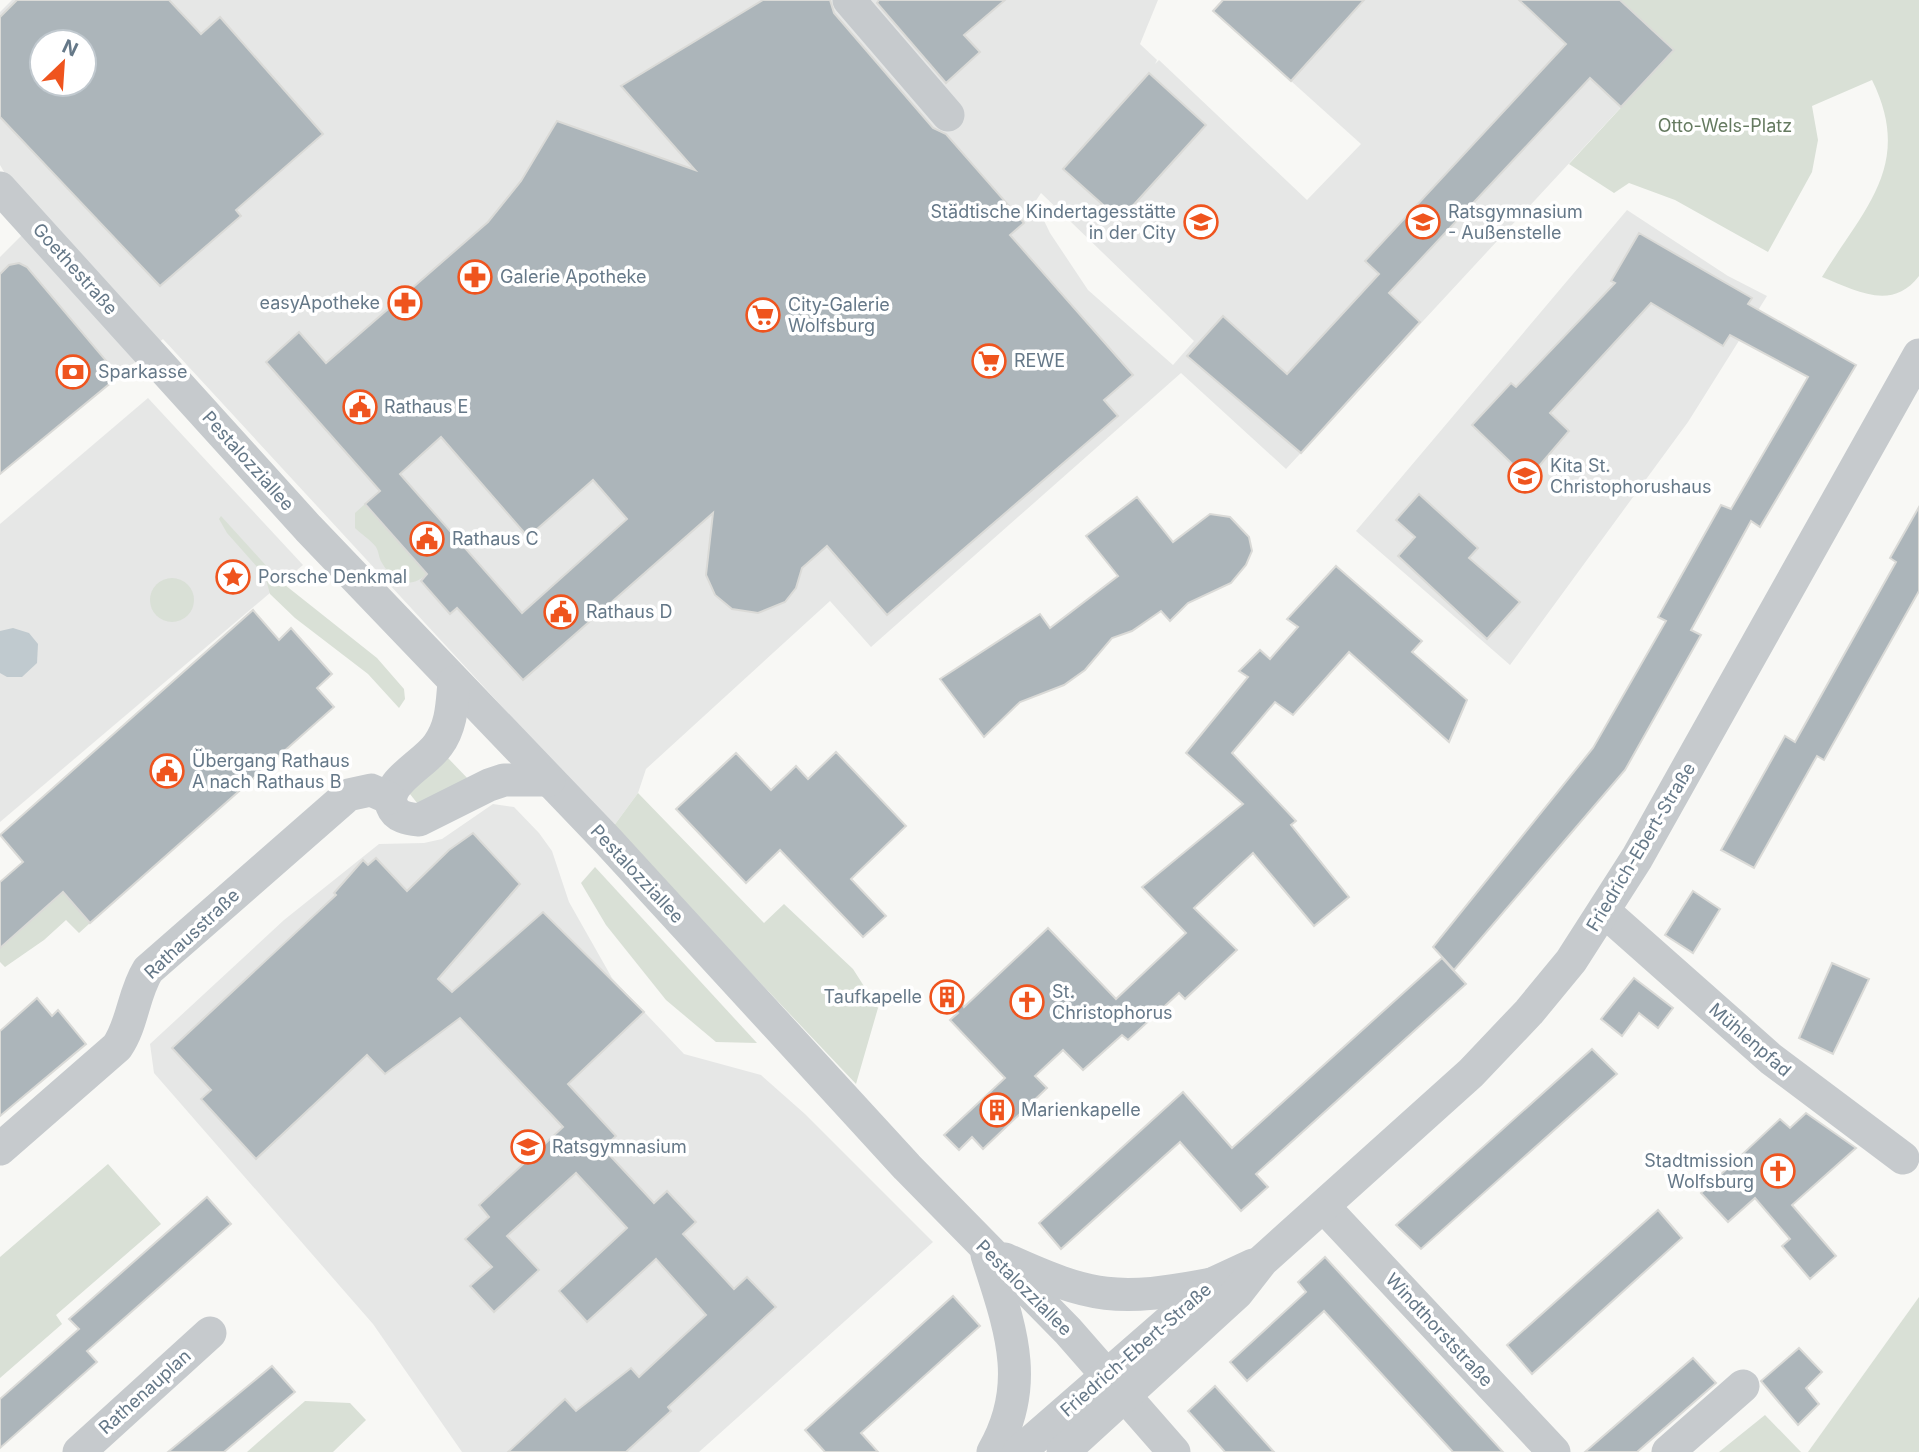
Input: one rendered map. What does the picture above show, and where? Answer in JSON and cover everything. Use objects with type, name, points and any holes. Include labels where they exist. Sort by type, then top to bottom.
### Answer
[{"type":"street","points":[[849,0],[948,115]]},
{"type":"street","name":"Goethestraße","points":[[0,188],[149,352]]},
{"type":"street","name":"Pestalozziallee","points":[[149,352],[308,528],[549,780],[985,1250],[1068,1331],[1174,1452]]},
{"type":"street","name":"Friedrich-Ebert-Straße","points":[[1019,1452],[1116,1385],[1237,1293],[1262,1261],[1490,1053],[1571,961],[1605,912],[1919,355]]},
{"type":"street","points":[[454,682],[451,716],[439,745],[391,788],[389,798],[393,810],[406,819],[419,820],[496,783],[549,780]]},
{"type":"street","name":"Rathausstraße","points":[[0,1149],[117,1048],[127,1029],[135,993],[148,970],[348,794],[372,790],[389,798]]},
{"type":"street","name":"Mühlenpfad","points":[[1605,912],[1771,1059],[1903,1158]]},
{"type":"street","name":"Windthorststraße","points":[[1324,1207],[1554,1452]]},
{"type":"street","points":[[985,1250],[1059,1283],[1089,1292],[1122,1297],[1153,1295],[1212,1284]]},
{"type":"street","points":[[985,1250],[1012,1336],[1016,1384],[1003,1434],[993,1452]]},
{"type":"street","name":"Friedrich-Ebert-Straße","points":[[1063,1452],[1116,1385],[1212,1284],[1262,1261]]},
{"type":"street","name":"Rathenauplan","points":[[79,1452],[210,1333]]},
{"type":"street","points":[[1668,1452],[1743,1386]]},
{"type":"shaded area","points":[[12,0],[1158,0],[1140,44],[1157,60],[1155,64],[1159,60],[1307,200],[1361,144],[1291,81],[1364,0],[1620,0],[1674,50],[1286,469],[1181,373],[871,647],[830,601],[646,769],[638,793],[613,827],[163,339],[0,474],[0,257],[34,223],[0,165],[0,12]],"holes":[[[1041,193],[1194,341],[1173,365],[1088,290],[1050,233],[1035,202]]]},
{"type":"shaded area","name":"Kita St. Christophorushaus","points":[[1627,210],[1728,276],[1767,296],[1688,422],[1510,665],[1356,531]]},
{"type":"shaded area","points":[[148,398],[303,565],[0,822],[0,524]]},
{"type":"shaded area","points":[[13,628],[29,633],[38,644],[37,663],[22,677],[7,677],[0,673],[0,631]]},
{"type":"shaded area","name":"Ratsgymnasium","points":[[493,804],[514,807],[539,833],[552,851],[569,902],[612,978],[684,1054],[761,1075],[805,1114],[933,1242],[699,1452],[462,1452],[373,1324],[154,1073],[150,1044],[284,920],[379,844],[424,843],[442,839]]},
{"type":"green space","name":"Otto-Wels-Platz","points":[[1617,0],[1919,0],[1919,276],[1908,287],[1885,296],[1860,292],[1822,277],[1867,207],[1879,184],[1886,161],[1888,137],[1884,110],[1872,80],[1812,106],[1818,140],[1812,172],[1768,252],[1675,200],[1629,183],[1614,193],[1569,164],[1674,50]]},
{"type":"green space","points":[[365,504],[427,574],[421,579],[402,582],[386,570],[376,547],[355,528],[355,513]]},
{"type":"green space","points":[[221,516],[280,581],[377,658],[404,689],[405,699],[399,708],[368,674],[295,618],[270,594],[265,576],[227,533],[219,519]]},
{"type":"green space","points":[[172,578],[181,579],[188,584],[193,591],[193,609],[188,616],[181,621],[172,622],[163,621],[156,616],[151,609],[150,600],[151,591],[156,584],[163,579]]},
{"type":"green space","points":[[446,756],[471,782],[425,813],[406,789]]},
{"type":"green space","points":[[638,793],[764,923],[784,904],[853,969],[878,1008],[856,1084],[613,827]]},
{"type":"green space","points":[[595,867],[757,1043],[716,1042],[666,1000],[606,925],[581,883]]},
{"type":"green space","points":[[63,892],[90,923],[79,933],[66,920],[44,940],[5,967],[0,962],[0,948]]},
{"type":"green space","points":[[108,1164],[161,1224],[56,1315],[62,1324],[0,1378],[0,1257]]},
{"type":"green space","points":[[1919,1297],[1919,1452],[1808,1452]]},
{"type":"green space","points":[[305,1401],[350,1403],[366,1420],[333,1452],[247,1452]]},
{"type":"green space","points":[[1765,1415],[1801,1452],[1719,1452]]},
{"type":"building","points":[[17,0],[169,0],[201,34],[220,17],[323,134],[236,210],[241,216],[160,286],[0,117],[0,17]]},
{"type":"building","name":"City-Galerie Wolfsburg","points":[[763,0],[830,0],[834,13],[933,128],[946,134],[1024,223],[1010,235],[1133,375],[1104,400],[1118,416],[887,615],[827,546],[802,568],[796,588],[785,602],[758,613],[732,609],[715,595],[706,575],[713,513],[523,680],[457,608],[450,614],[421,581],[427,574],[365,504],[380,491],[266,362],[299,332],[326,363],[488,222],[521,181],[557,121],[695,170],[621,86]],"holes":[[[441,437],[528,537],[593,480],[627,519],[522,613],[400,474]]]},
{"type":"building","points":[[879,0],[1005,0],[964,35],[980,52],[946,83],[877,3]]},
{"type":"building","points":[[1223,0],[1364,0],[1291,81],[1213,11]]},
{"type":"building","points":[[1519,0],[1620,0],[1674,50],[1621,107],[1590,78],[1389,293],[1420,322],[1301,453],[1187,356],[1223,316],[1287,374],[1379,274],[1365,261],[1566,44]]},
{"type":"building","name":"Städtische Kindertagesstätte in der City","points":[[1149,73],[1206,125],[1120,220],[1063,169]]},
{"type":"building","points":[[1639,233],[1752,298],[1748,304],[1856,365],[1760,527],[1751,521],[1691,630],[1701,635],[1625,770],[1454,970],[1433,947],[1593,748],[1666,621],[1658,617],[1721,505],[1731,509],[1808,377],[1730,335],[1723,346],[1651,303],[1550,413],[1569,431],[1528,479],[1472,425],[1511,383],[1516,387],[1615,283],[1611,281]]},
{"type":"building","points":[[19,263],[27,267],[119,376],[0,474],[0,274],[9,265]]},
{"type":"building","points":[[1419,494],[1478,548],[1469,558],[1520,602],[1487,639],[1398,556],[1415,537],[1396,520]]},
{"type":"building","points":[[1137,497],[1173,542],[1210,514],[1230,517],[1249,537],[1252,551],[1246,565],[1231,583],[1188,603],[1170,621],[1161,611],[1132,631],[1112,638],[1085,670],[1064,685],[1020,702],[984,737],[940,679],[1040,614],[1050,628],[1118,576],[1086,536]]},
{"type":"building","points":[[1919,507],[1919,591],[1824,760],[1817,756],[1754,868],[1721,850],[1785,736],[1795,742],[1896,562],[1890,558]]},
{"type":"building","points":[[1336,566],[1422,641],[1412,652],[1467,700],[1449,742],[1349,652],[1293,715],[1275,702],[1232,753],[1296,821],[1291,825],[1349,897],[1314,926],[1253,853],[1194,908],[1237,950],[1185,999],[1179,993],[1128,1040],[1122,1035],[1083,1070],[1063,1050],[1035,1076],[1047,1088],[983,1149],[972,1137],[959,1150],[944,1135],[1005,1078],[950,1020],[958,1013],[932,993],[942,984],[952,982],[964,1007],[1048,928],[1116,999],[1186,933],[1142,887],[1243,804],[1186,753],[1248,677],[1239,671],[1260,650],[1270,659],[1298,627],[1287,619]]},
{"type":"building","name":"Übergang Rathaus A nach Rathaus B","points":[[253,610],[279,640],[291,628],[332,674],[317,688],[334,707],[90,923],[63,892],[0,948],[0,882],[23,862],[0,835]]},
{"type":"building","points":[[836,752],[906,826],[851,879],[886,916],[863,937],[780,850],[746,883],[676,809],[736,753],[771,790],[796,766],[808,779]]},
{"type":"building","points":[[473,833],[520,884],[438,979],[452,992],[543,912],[644,1012],[568,1084],[616,1136],[603,1148],[654,1203],[667,1191],[696,1222],[683,1234],[734,1289],[747,1277],[776,1307],[668,1407],[671,1411],[626,1452],[508,1452],[565,1399],[576,1411],[631,1368],[639,1377],[706,1315],[656,1259],[587,1322],[559,1291],[627,1228],[576,1173],[507,1236],[539,1270],[494,1312],[470,1286],[492,1267],[465,1239],[489,1217],[479,1205],[563,1127],[460,1018],[385,1074],[367,1055],[256,1159],[201,1099],[211,1090],[172,1048],[336,895],[334,893],[363,860],[368,865],[376,858],[407,891],[449,850]]},
{"type":"building","points":[[1693,891],[1720,909],[1693,953],[1665,935]]},
{"type":"building","points":[[1442,958],[1466,984],[1256,1174],[1268,1187],[1241,1211],[1180,1142],[1061,1249],[1039,1223],[1183,1092],[1232,1148]]},
{"type":"building","points":[[1832,963],[1869,979],[1833,1054],[1799,1038]]},
{"type":"building","points":[[1634,978],[1673,1008],[1658,1028],[1639,1013],[1622,1036],[1601,1019]]},
{"type":"building","points":[[37,998],[52,1016],[58,1010],[86,1044],[0,1116],[0,1031]]},
{"type":"building","points":[[1592,1049],[1617,1074],[1421,1249],[1396,1225]]},
{"type":"building","name":"Stadtmission Wolfsburg","points":[[1806,1113],[1856,1148],[1792,1205],[1836,1256],[1810,1279],[1782,1246],[1790,1239],[1755,1198],[1728,1222],[1701,1193],[1780,1119],[1790,1128]]},
{"type":"building","points":[[207,1197],[231,1224],[87,1351],[97,1362],[0,1448],[0,1399],[79,1329],[69,1319]]},
{"type":"building","points":[[1658,1210],[1682,1238],[1532,1374],[1507,1345]]},
{"type":"building","points":[[1325,1257],[1503,1452],[1453,1452],[1324,1311],[1247,1381],[1230,1362],[1306,1292],[1298,1282]]},
{"type":"building","points":[[953,1296],[980,1326],[861,1433],[878,1452],[825,1452],[805,1430]]},
{"type":"building","points":[[1799,1348],[1822,1372],[1806,1388],[1819,1404],[1798,1425],[1761,1381]]},
{"type":"building","points":[[1693,1358],[1716,1383],[1637,1452],[1585,1452]]},
{"type":"building","points":[[272,1366],[295,1392],[224,1452],[168,1452]]},
{"type":"building","points":[[1215,1386],[1274,1452],[1225,1452],[1188,1411]]},
{"type":"place","name":"Städtische Kindertagesstätte in der City","points":[[1201,222]]},
{"type":"place","name":"Ratsgymnasium - Außenstelle","points":[[1423,222]]},
{"type":"place","name":"Galerie Apotheke","points":[[475,277]]},
{"type":"place","name":"easyApotheke","points":[[405,303]]},
{"type":"place","name":"City-Galerie Wolfsburg","points":[[763,315]]},
{"type":"place","name":"REWE","points":[[989,361]]},
{"type":"place","name":"Sparkasse","points":[[73,372]]},
{"type":"place","name":"Rathaus E","points":[[360,407]]},
{"type":"place","name":"Kita St. Christophorushaus","points":[[1525,476]]},
{"type":"place","name":"Rathaus C","points":[[427,539]]},
{"type":"place","name":"Porsche Denkmal","points":[[233,577]]},
{"type":"place","name":"Rathaus D","points":[[561,612]]},
{"type":"place","name":"Übergang Rathaus A nach Rathaus B","points":[[167,771]]},
{"type":"place","name":"Taufkapelle","points":[[947,997]]},
{"type":"place","name":"St. Christophorus","points":[[1027,1002]]},
{"type":"place","name":"Marienkapelle","points":[[997,1110]]},
{"type":"place","name":"Ratsgymnasium","points":[[528,1147]]},
{"type":"place","name":"Stadtmission Wolfsburg","points":[[1778,1171]]}]
